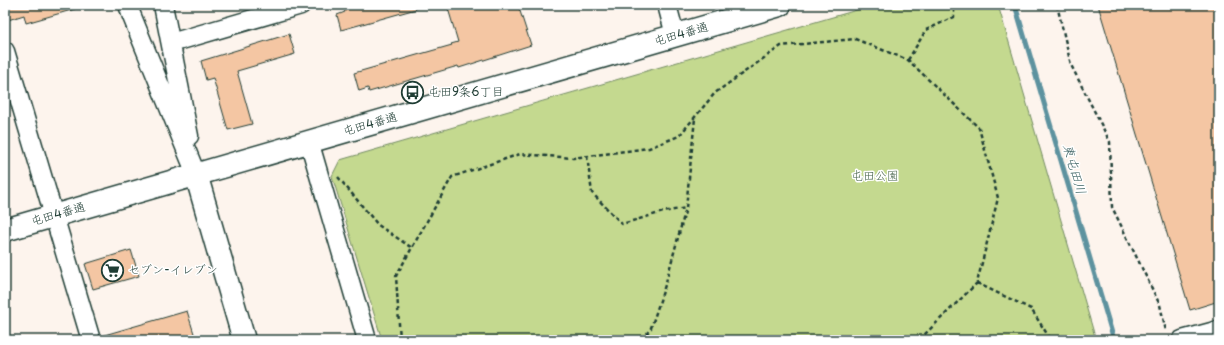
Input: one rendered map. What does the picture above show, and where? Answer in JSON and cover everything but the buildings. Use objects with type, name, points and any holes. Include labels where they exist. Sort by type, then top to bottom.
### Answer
[{"type":"street","points":[[128,5],[196,174]]},
{"type":"street","points":[[163,5],[196,174],[244,340]]},
{"type":"street","points":[[171,43],[273,9],[302,5]]},
{"type":"street","points":[[667,5],[675,35]]},
{"type":"street","name":"屯田4番通","points":[[5,230],[780,5]]},
{"type":"street","points":[[5,51],[11,91],[54,215],[91,340]]},
{"type":"street","points":[[309,141],[367,340]]},
{"type":"street","points":[[1182,340],[1219,330]]},
{"type":"path","points":[[908,60],[926,30],[954,17],[954,5]]},
{"type":"path","points":[[1057,5],[1071,65],[1110,142],[1112,207],[1160,305],[1166,331]]},
{"type":"path","points":[[400,340],[396,276],[452,178],[520,154],[573,158],[649,148],[679,136],[715,93],[781,46],[855,39],[908,60],[979,128],[998,198],[977,283],[919,340]]},
{"type":"path","points":[[642,340],[651,328],[666,282],[686,208],[695,116]]},
{"type":"path","points":[[587,156],[592,193],[622,224],[663,212],[686,208]]},
{"type":"path","points":[[334,171],[378,225],[412,248]]},
{"type":"path","points":[[977,283],[1031,309],[1051,340]]},
{"type":"green space","name":"屯田公園","points":[[874,5],[998,5],[1096,340],[382,340],[332,176],[340,160]]},
{"type":"waterway","name":"東屯田川","points":[[1015,5],[1114,340]]},
{"type":"place","name":"屯田9条6丁目","points":[[412,92]]},
{"type":"place","name":"セブン-イレブン","points":[[112,270]]}]
